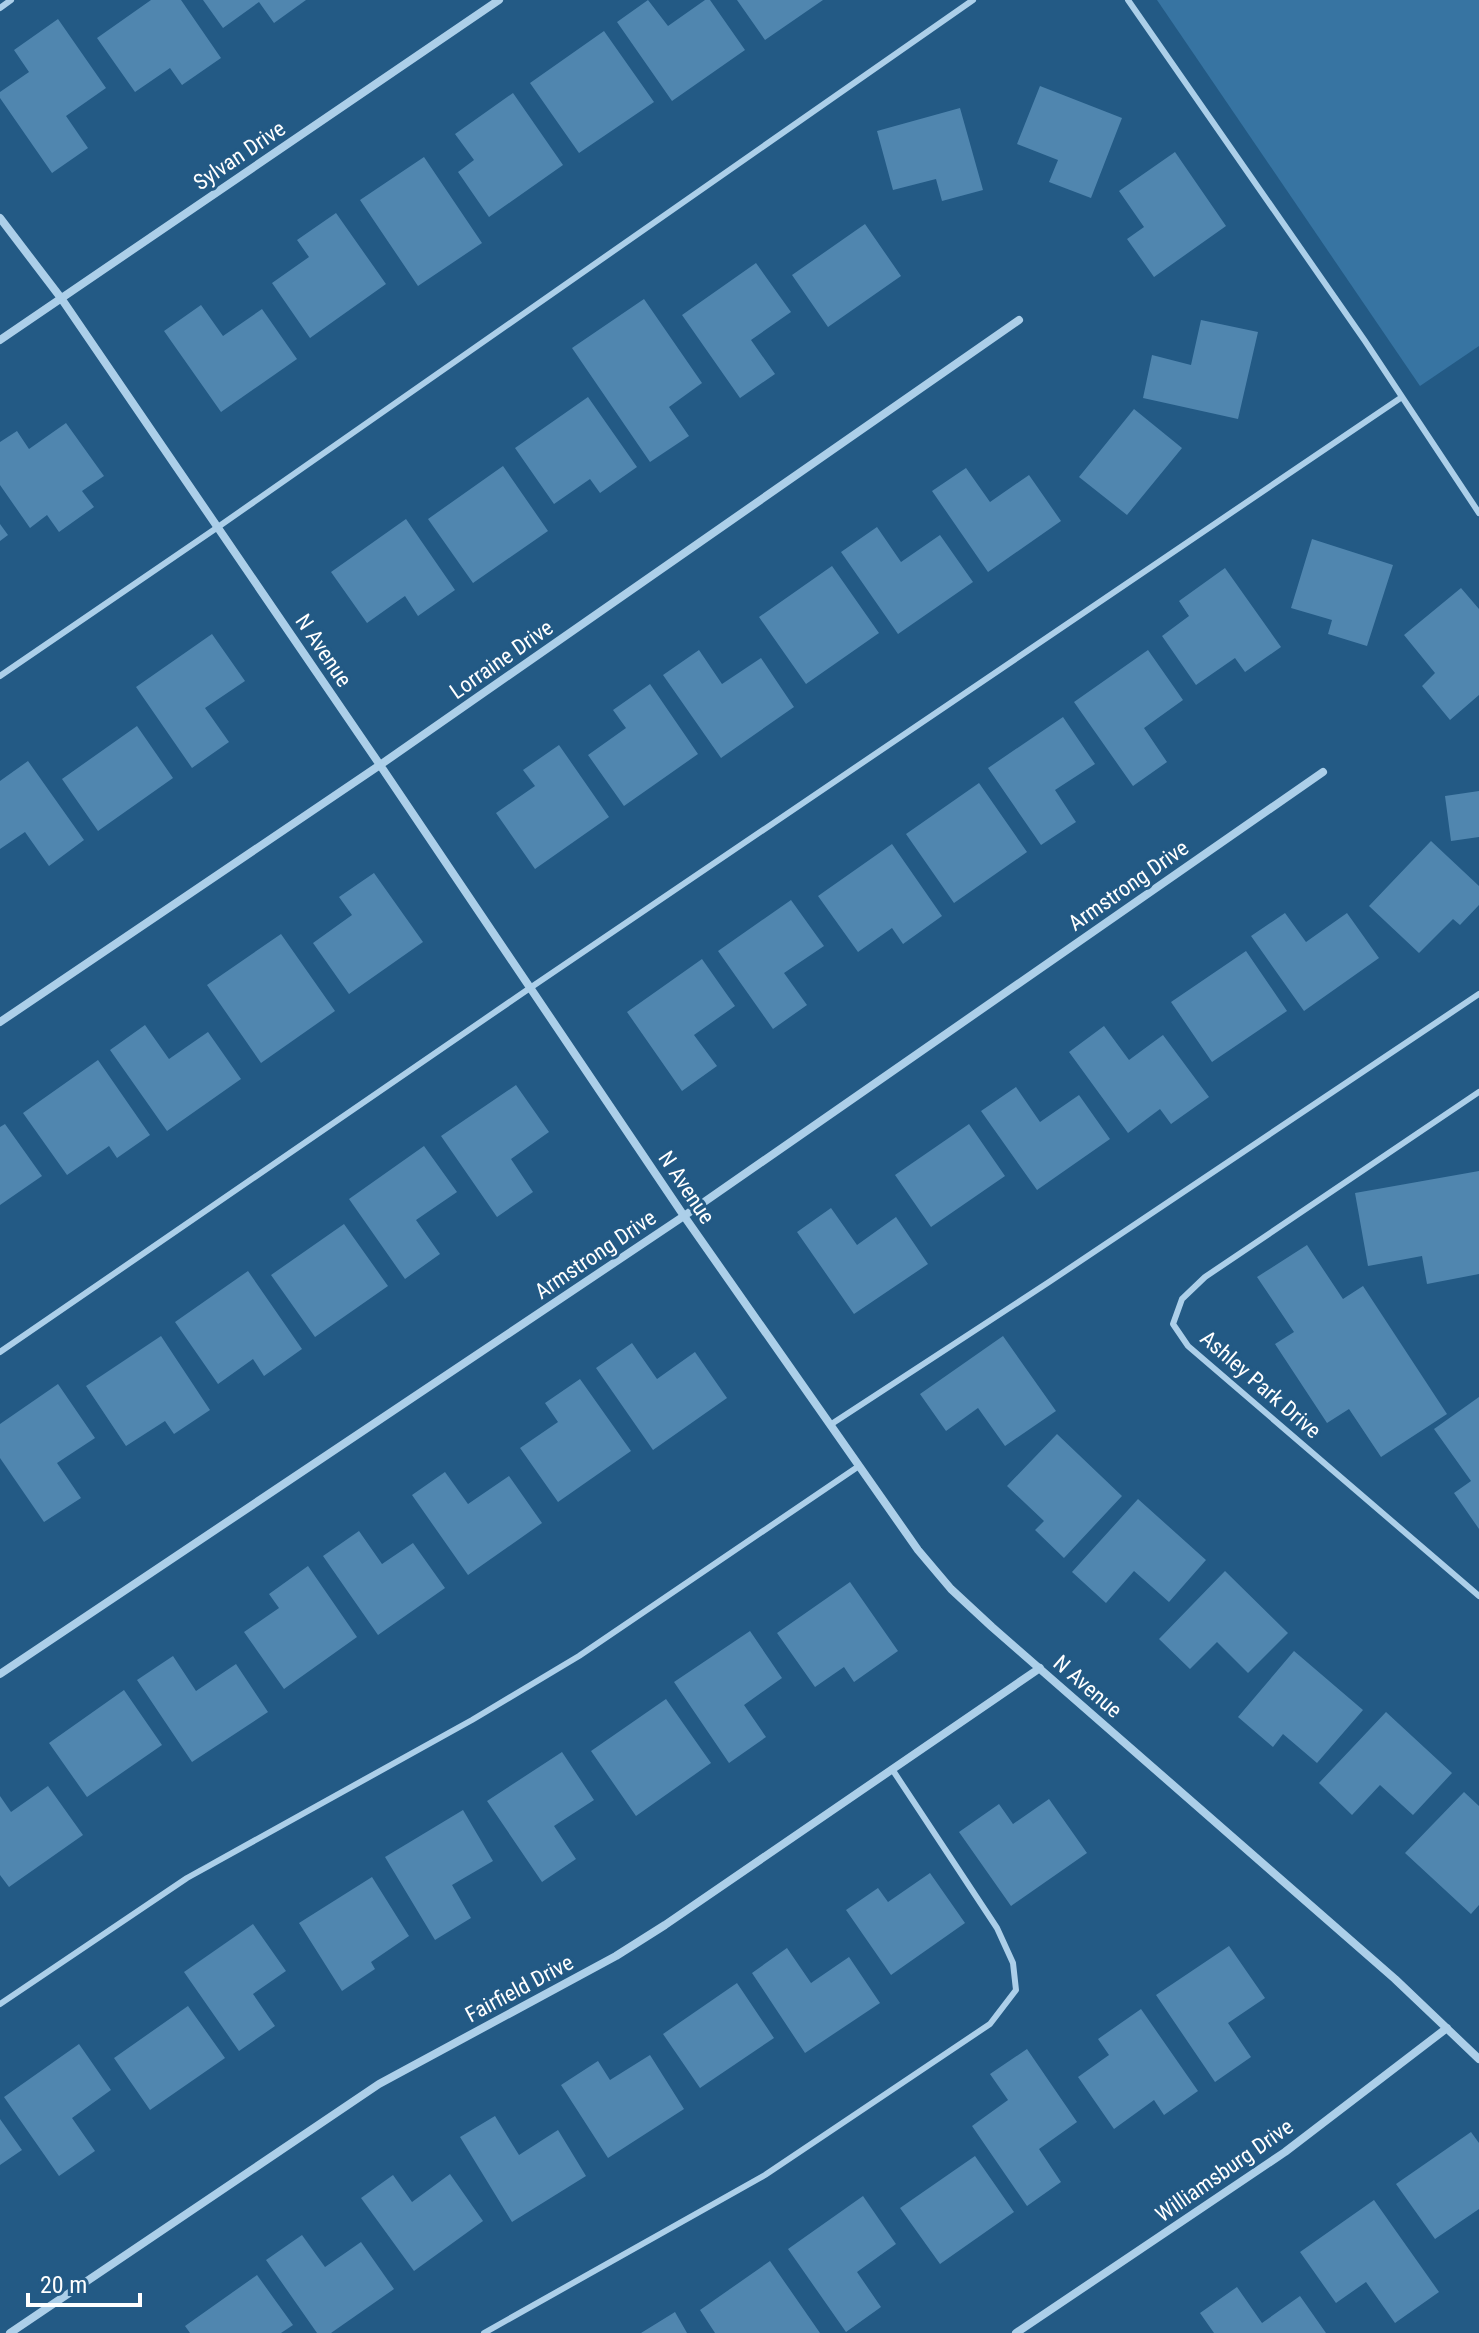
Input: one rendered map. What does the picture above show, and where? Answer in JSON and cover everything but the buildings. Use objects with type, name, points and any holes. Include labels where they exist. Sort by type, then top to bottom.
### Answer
[{"type":"street","name":"Sylvan Drive","points":[[0,340],[499,0]]},
{"type":"street","name":"N Avenue","points":[[0,218],[61,298],[684,1216],[918,1550],[951,1589],[1395,1979],[1479,2059]]},
{"type":"street","name":"Lorraine Drive","points":[[0,1022],[380,765],[1019,320]]},
{"type":"street","name":"Armstrong Drive","points":[[0,1674],[684,1216],[1323,772]]},
{"type":"street","name":"Fairfield Drive","points":[[10,2333],[379,2084],[616,1956],[1040,1668]]},
{"type":"street","name":"Williamsburg Drive","points":[[1016,2333],[1285,2152],[1447,2028]]},
{"type":"lane","points":[[0,8],[11,0]]},
{"type":"lane","points":[[0,676],[973,0]]},
{"type":"lane","points":[[1128,0],[1222,133],[1479,513]]},
{"type":"lane","points":[[0,1352],[530,988],[1402,397]]},
{"type":"lane","points":[[830,1425],[1479,994]]},
{"type":"lane","name":"Ashley Park Drive","points":[[1479,1092],[1205,1277],[1182,1299],[1173,1324],[1188,1346],[1479,1596]]},
{"type":"lane","points":[[0,2004],[187,1878],[472,1720],[579,1656],[859,1466]]},
{"type":"lane","points":[[484,2333],[765,2175],[990,2024],[1016,1990],[1013,1963],[997,1928],[892,1769]]},
{"type":"shaded area","points":[[1157,0],[1479,0],[1479,346],[1420,386]]}]
